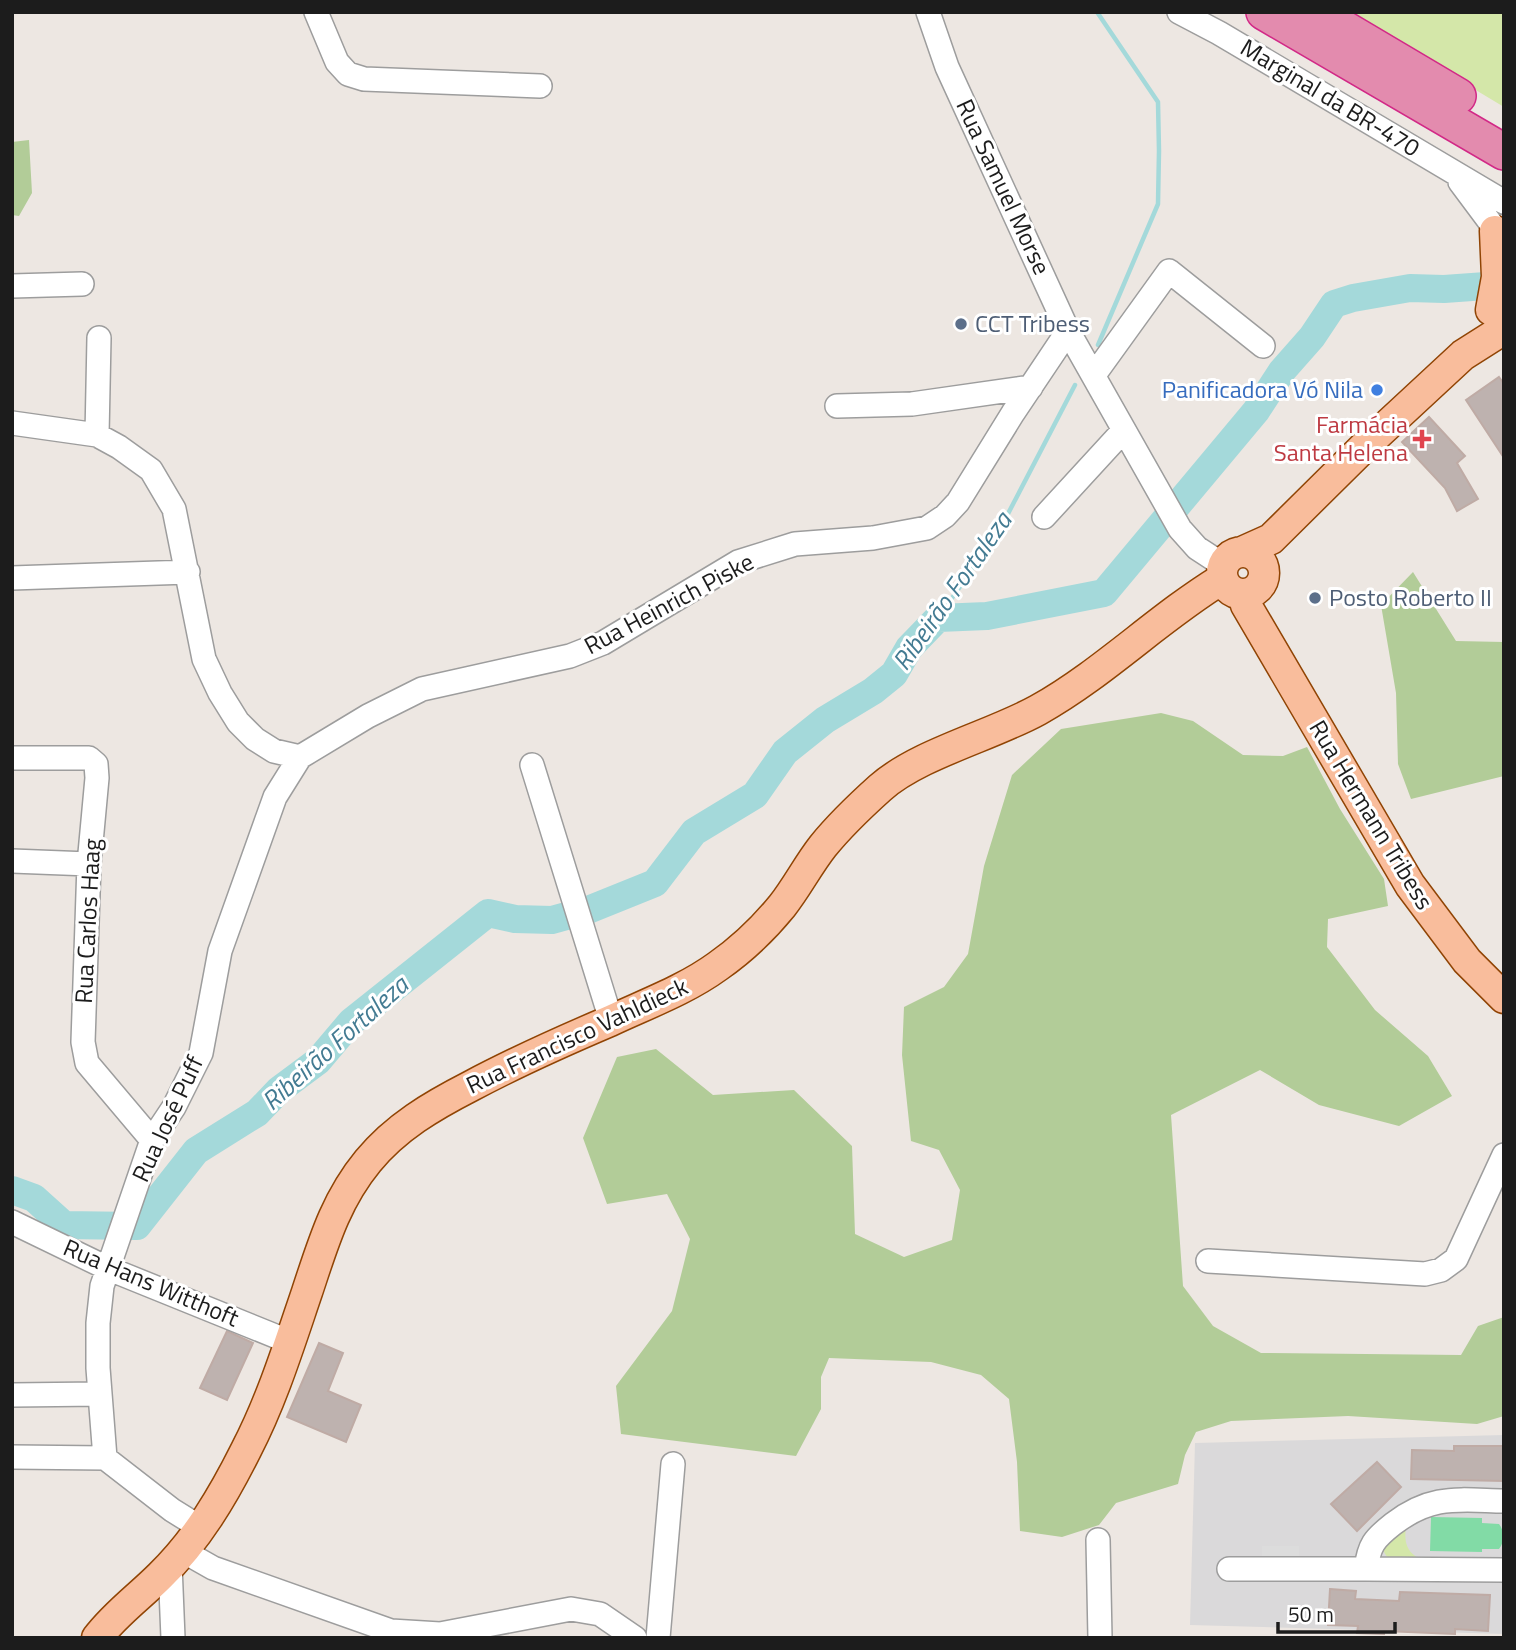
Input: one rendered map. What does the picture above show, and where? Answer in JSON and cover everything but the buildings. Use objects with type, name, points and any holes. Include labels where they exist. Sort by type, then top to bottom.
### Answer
[{"type":"highway","points":[[1264,12],[1504,152]]},
{"type":"highway","points":[[1316,12],[1504,124]]},
{"type":"main road","points":[[1500,236],[1497,277],[1500,312]]},
{"type":"main road","name":"Rua Francisco Vahldieck","points":[[97,1638],[110,1621],[177,1558],[218,1503],[248,1447],[273,1388],[324,1239],[343,1195],[369,1159],[393,1135],[423,1111],[505,1068],[687,985],[718,966],[782,905],[823,847],[883,785],[911,767],[994,732],[1040,708],[1074,687],[1194,596],[1247,575],[1367,444],[1464,355],[1500,312]]},
{"type":"main road","name":"Rua Hermann Tribess","points":[[1247,575],[1337,763],[1410,885],[1467,961],[1504,998]]},
{"type":"street","points":[[316,12],[337,62],[348,74],[364,79],[540,86]]},
{"type":"street","name":"Rua Samuel Morse","points":[[928,12],[947,67],[1068,331],[1158,493],[1180,529],[1197,548],[1247,575]]},
{"type":"street","name":"Marginal da BR-470","points":[[1180,12],[1504,201]]},
{"type":"street","name":"Marginal da BR-470","points":[[1443,165],[1464,186],[1500,236]]},
{"type":"street","points":[[1094,375],[1169,271],[1263,345]]},
{"type":"street","points":[[12,286],[82,284]]},
{"type":"street","name":"Rua Heinrich Piske","points":[[300,757],[368,716],[422,689],[570,656],[603,643],[738,562],[795,544],[873,538],[927,528],[945,516],[958,502],[1068,331]]},
{"type":"street","points":[[97,435],[99,338]]},
{"type":"street","points":[[837,406],[912,404],[1031,387]]},
{"type":"street","points":[[12,423],[97,435],[119,447],[150,470],[174,509],[204,659],[238,722],[274,751],[300,757]]},
{"type":"street","points":[[1044,517],[1123,431]]},
{"type":"street","points":[[12,578],[188,572]]},
{"type":"street","name":"Rua José Puff","points":[[105,1458],[98,1323],[102,1286],[152,1140],[174,1108],[201,1053],[220,951],[275,797],[300,757]]},
{"type":"street","name":"Rua Carlos Haag","points":[[12,758],[89,758],[96,764],[89,864],[83,1042],[87,1063],[152,1140]]},
{"type":"street","points":[[532,765],[611,1020]]},
{"type":"street","points":[[12,861],[89,864]]},
{"type":"street","points":[[1208,1261],[1425,1274],[1441,1270],[1456,1259],[1504,1155]]},
{"type":"street","name":"Rua Hans Witthoft","points":[[12,1222],[110,1260],[290,1342]]},
{"type":"street","points":[[12,1395],[100,1394]]},
{"type":"street","points":[[12,1457],[105,1458],[172,1510],[201,1528]]},
{"type":"street","points":[[658,1638],[673,1464]]},
{"type":"street","points":[[1366,1569],[1368,1553],[1375,1538],[1406,1513],[1424,1504],[1444,1500],[1504,1501]]},
{"type":"street","points":[[1098,1540],[1100,1638]]},
{"type":"street","points":[[173,1638],[177,1558],[213,1568],[391,1631],[440,1634],[570,1609],[600,1614],[635,1638]]},
{"type":"street","points":[[1229,1569],[1504,1570]]},
{"type":"shaded area","points":[[1504,1435],[1504,1634],[1190,1625],[1195,1443]]},
{"type":"shaded area","points":[[1262,1546],[1299,1546],[1299,1558],[1262,1558]]},
{"type":"green space","points":[[1346,12],[1504,12],[1504,107]]},
{"type":"green space","points":[[29,140],[32,193],[19,216],[12,215],[12,142]]},
{"type":"green space","points":[[1413,572],[1456,641],[1504,642],[1504,776],[1411,799],[1398,764],[1396,693],[1381,605]]},
{"type":"green space","points":[[1161,713],[1193,721],[1243,755],[1283,756],[1307,747],[1340,809],[1384,879],[1388,906],[1328,919],[1327,947],[1375,1010],[1428,1056],[1452,1096],[1399,1126],[1319,1105],[1260,1070],[1171,1115],[1183,1286],[1213,1326],[1261,1353],[1461,1355],[1478,1326],[1504,1317],[1504,1416],[1477,1424],[1348,1416],[1231,1421],[1196,1432],[1185,1455],[1178,1484],[1116,1503],[1099,1525],[1062,1537],[1020,1531],[1017,1462],[1009,1399],[981,1375],[931,1362],[829,1358],[821,1377],[821,1409],[796,1456],[621,1434],[616,1386],[672,1311],[690,1239],[667,1194],[607,1204],[583,1138],[617,1057],[656,1049],[713,1095],[794,1090],[852,1146],[855,1234],[904,1257],[952,1240],[960,1190],[939,1150],[911,1141],[902,1055],[904,1007],[944,987],[968,954],[984,866],[1012,775],[1061,729]]},
{"type":"green space","points":[[1431,1517],[1482,1518],[1482,1523],[1499,1524],[1503,1533],[1502,1543],[1499,1549],[1482,1549],[1482,1552],[1430,1551]]},
{"type":"green space","points":[[1406,1527],[1407,1546],[1420,1559],[1392,1561],[1384,1552],[1385,1539]]},
{"type":"waterway","name":"Ribeirão Fortaleza","points":[[1097,12],[1158,102],[1159,151],[1158,204],[1098,345]]},
{"type":"waterway","name":"Ribeirão Fortaleza","points":[[12,1190],[34,1198],[64,1225],[137,1226],[196,1151],[257,1113],[279,1090],[318,1061],[351,1022],[488,913],[515,919],[552,920],[588,910],[655,883],[694,832],[755,795],[785,752],[825,720],[873,691],[894,674],[909,648],[938,618],[987,616],[1104,593],[1256,411],[1282,371],[1312,337],[1334,304],[1410,288],[1486,286]]},
{"type":"waterway","name":"Ribeirão Fortaleza","points":[[938,618],[999,531],[1075,385]]},
{"type":"place","name":"CCT Tribess","points":[[961,324]]},
{"type":"place","name":"Panificadora Vó Nila","points":[[1377,390]]},
{"type":"place","name":"Farmácia Santa Helena","points":[[1422,439]]},
{"type":"place","name":"Posto Roberto II","points":[[1315,598]]}]
